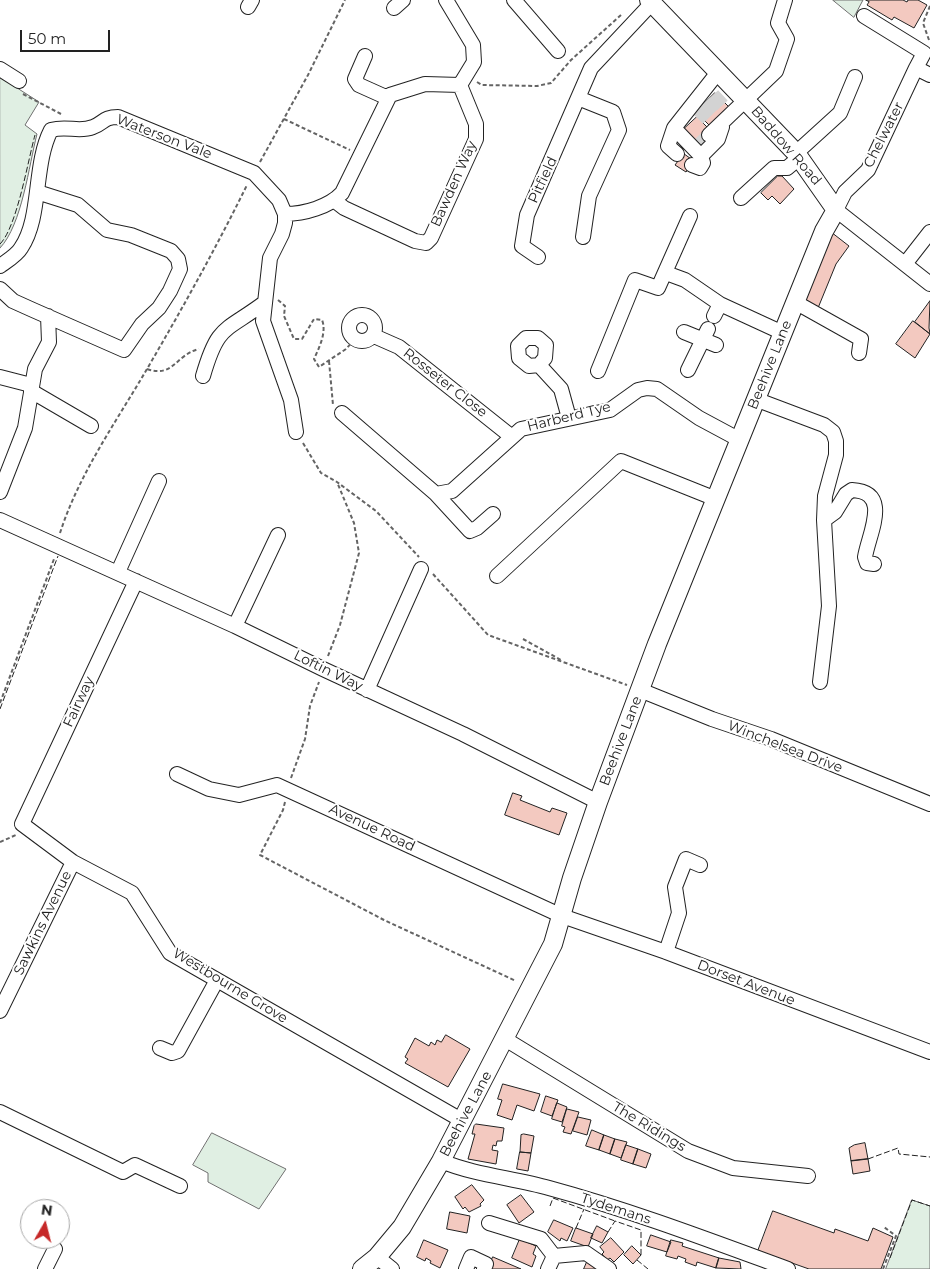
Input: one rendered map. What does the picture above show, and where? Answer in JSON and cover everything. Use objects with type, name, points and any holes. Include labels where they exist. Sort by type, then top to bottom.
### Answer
[{"type":"main road","name":"Baddow Road","points":[[651,1],[798,156],[836,210]]},
{"type":"main road","name":"Beehive Lane","points":[[362,1269],[377,1257],[402,1228],[441,1161],[553,944],[572,878],[598,802],[640,690],[828,220],[836,210]]},
{"type":"street","points":[[296,432],[291,400],[263,320],[264,303],[268,295],[270,258],[282,234],[285,214],[298,214],[335,201],[342,193],[388,98],[412,86],[425,84],[460,85],[474,62],[473,45],[446,0]]},
{"type":"street","points":[[514,0],[558,51]]},
{"type":"street","points":[[674,128],[696,154],[718,139],[721,122],[776,71],[787,39],[778,23],[785,0]]},
{"type":"street","name":"Pitfield","points":[[538,257],[522,246],[527,215],[591,68],[651,1]]},
{"type":"street","points":[[864,16],[924,53]]},
{"type":"street","name":"Chelwater","points":[[836,210],[845,192],[868,170],[924,53]]},
{"type":"street","points":[[365,56],[355,79],[359,85],[388,98]]},
{"type":"street","points":[[916,68],[930,75]]},
{"type":"street","points":[[0,69],[19,81]]},
{"type":"street","points":[[677,154],[668,146],[674,128],[703,99],[719,71]]},
{"type":"street","points":[[741,198],[774,168],[788,168],[840,113],[855,77]]},
{"type":"street","name":"Bawden Way","points":[[335,201],[344,208],[414,241],[426,243],[431,238],[476,139],[476,124],[460,85]]},
{"type":"street","points":[[578,98],[613,112],[619,130],[589,196],[583,237]]},
{"type":"street","name":"Waterson Vale","points":[[0,266],[21,249],[30,227],[44,144],[51,130],[64,126],[80,130],[94,127],[107,117],[118,117],[254,173],[273,193],[285,214]]},
{"type":"street","points":[[0,289],[13,301],[124,350],[142,324],[159,308],[170,291],[180,269],[178,259],[171,251],[131,235],[107,230],[78,205],[36,192]]},
{"type":"street","name":"Baddow Road","points":[[836,210],[930,284]]},
{"type":"street","points":[[598,371],[635,280],[658,288],[690,216]]},
{"type":"street","points":[[905,264],[930,232]]},
{"type":"street","points":[[666,273],[685,280],[711,322],[716,345]]},
{"type":"street","points":[[795,302],[860,340],[859,353]]},
{"type":"street","points":[[264,303],[281,312]]},
{"type":"street","points":[[203,376],[210,349],[220,333],[233,322],[249,315],[264,303]]},
{"type":"street","points":[[360,315],[365,315],[374,321],[376,331],[374,336],[365,342],[355,340],[351,336],[349,326],[351,321],[360,315]]},
{"type":"street","points":[[0,492],[25,428],[35,369],[49,342],[48,316]]},
{"type":"street","points":[[688,370],[711,322]]},
{"type":"street","points":[[684,332],[711,322],[782,333]]},
{"type":"street","points":[[49,342],[75,330]]},
{"type":"street","name":"Rosseter Close","points":[[374,336],[399,347],[512,437]]},
{"type":"street","points":[[539,365],[561,389],[569,418]]},
{"type":"street","points":[[0,377],[31,388],[91,426]]},
{"type":"street","name":"Harberd Tye","points":[[436,494],[452,491],[521,429],[610,410],[638,390],[647,388],[657,389],[699,418],[740,440]]},
{"type":"street","points":[[755,399],[824,425],[833,432],[836,441],[836,455],[826,496],[824,520],[829,606],[820,682]]},
{"type":"street","points":[[342,413],[436,494],[470,531],[477,528],[493,514]]},
{"type":"street","points":[[497,576],[621,461],[716,499]]},
{"type":"street","points":[[118,572],[159,481]]},
{"type":"street","points":[[824,520],[835,512],[846,494],[852,490],[867,494],[873,499],[876,511],[865,557],[867,563],[874,564]]},
{"type":"street","name":"Loftin Way","points":[[0,520],[55,543],[235,626],[463,734],[598,802]]},
{"type":"street","points":[[235,626],[278,535]]},
{"type":"street","points":[[367,690],[425,568]]},
{"type":"street","name":"Fairway","points":[[22,824],[136,581]]},
{"type":"street","name":"Winchelsea Drive","points":[[640,690],[712,719],[779,742],[930,804]]},
{"type":"street","name":"Avenue Road","points":[[177,774],[208,789],[239,795],[277,784],[562,916]]},
{"type":"street","name":"Westbourne Grove","points":[[22,824],[73,862],[132,893],[170,952],[462,1121]]},
{"type":"street","points":[[666,952],[679,913],[675,887],[686,859],[700,865]]},
{"type":"street","name":"Sawkins Avenue","points":[[0,1011],[73,862]]},
{"type":"street","name":"Dorset Avenue","points":[[562,916],[666,952],[930,1052]]},
{"type":"street","points":[[160,1048],[172,1053],[178,1051],[217,980]]},
{"type":"street","name":"The Ridings","points":[[505,1039],[688,1151],[733,1168],[808,1176]]},
{"type":"street","points":[[0,1112],[122,1172],[135,1165],[180,1186]]},
{"type":"street","name":"Tydemans","points":[[441,1161],[456,1167],[549,1188],[760,1264],[788,1269]]},
{"type":"street","points":[[489,1223],[542,1239],[554,1256]]},
{"type":"street","points":[[45,1269],[55,1249]]},
{"type":"street","points":[[554,1256],[586,1253],[609,1269]]},
{"type":"street","points":[[548,1269],[554,1256]]},
{"type":"street","points":[[377,1257],[392,1269]]},
{"type":"street","points":[[466,1269],[471,1257],[486,1264],[484,1269]]},
{"type":"path","points":[[0,703],[54,562],[55,543],[67,510],[147,369],[284,119],[345,0]]},
{"type":"path","points":[[924,53],[930,41],[923,23],[930,6]]},
{"type":"path","points":[[284,119],[360,156]]},
{"type":"path","points":[[281,312],[294,339],[302,338],[314,319],[322,320],[324,324],[315,362],[319,367],[346,349],[355,340]]},
{"type":"path","points":[[147,369],[156,372],[167,371],[186,353],[202,348]]},
{"type":"path","points":[[329,361],[333,386],[333,413],[342,413]]},
{"type":"path","points":[[296,432],[321,473],[338,482],[376,511],[425,568],[488,635],[640,690]]},
{"type":"path","points":[[338,482],[354,523],[359,553],[340,625],[310,706],[305,739],[287,789],[283,810],[260,855],[384,920],[531,988]]},
{"type":"path","points":[[523,640],[563,662]]},
{"type":"path","points":[[0,842],[15,838],[22,824]]},
{"type":"path","points":[[884,1228],[896,1236],[884,1269]]},
{"type":"green space","points":[[833,0],[863,0],[854,17]]},
{"type":"green space","points":[[0,77],[39,102],[25,125],[37,134],[24,194],[14,225],[8,238],[0,248]]},
{"type":"green space","points":[[212,1133],[286,1169],[259,1209],[208,1182],[208,1173],[193,1165]]},
{"type":"green space","points":[[912,1200],[930,1206],[930,1269],[886,1269]]},
{"type":"building","points":[[866,0],[903,0],[907,2],[908,0],[918,0],[927,5],[914,28],[894,17],[892,20],[867,5],[869,2]]},
{"type":"building","points":[[715,93],[731,109],[712,128],[696,112]]},
{"type":"building","points":[[697,117],[709,129],[695,143],[684,129]]},
{"type":"building","points":[[706,132],[712,138],[701,149],[695,143]]},
{"type":"building","points":[[680,151],[694,161],[686,172],[675,165],[678,161],[675,158]]},
{"type":"building","points":[[778,176],[782,176],[794,189],[780,204],[772,196],[768,200],[761,193]]},
{"type":"building","points":[[831,232],[849,246],[836,264],[818,308],[798,301]]},
{"type":"building","points":[[930,301],[929,328],[930,334],[915,322]]},
{"type":"building","points":[[913,321],[930,334],[915,358],[896,344]]},
{"type":"building","points":[[513,793],[522,796],[520,800],[550,812],[552,808],[567,813],[559,835],[505,815]]},
{"type":"building","points":[[446,1035],[470,1049],[448,1087],[405,1063],[408,1059],[405,1057],[415,1038],[429,1046],[431,1042],[435,1045],[437,1040],[441,1042]]},
{"type":"building","points":[[503,1084],[540,1094],[534,1111],[517,1105],[512,1120],[497,1115],[502,1100],[498,1099]]},
{"type":"building","points":[[546,1096],[558,1100],[552,1116],[541,1112]]},
{"type":"building","points":[[557,1103],[567,1107],[562,1122],[552,1119]]},
{"type":"building","points":[[567,1109],[579,1112],[571,1134],[563,1132],[565,1127],[562,1126]]},
{"type":"building","points":[[578,1117],[591,1120],[587,1135],[573,1131]]},
{"type":"building","points":[[476,1124],[504,1128],[502,1141],[497,1141],[496,1146],[493,1145],[492,1150],[498,1151],[496,1164],[468,1159],[475,1134],[472,1134]]},
{"type":"building","points":[[592,1130],[604,1135],[599,1150],[586,1146]]},
{"type":"building","points":[[521,1135],[534,1136],[531,1153],[520,1152]]},
{"type":"building","points":[[604,1135],[615,1139],[610,1154],[599,1150]]},
{"type":"building","points":[[615,1139],[627,1142],[621,1158],[610,1154]]},
{"type":"building","points":[[865,1143],[868,1159],[851,1161],[849,1148]]},
{"type":"building","points":[[626,1145],[638,1149],[633,1164],[621,1160]]},
{"type":"building","points":[[638,1149],[651,1154],[646,1168],[633,1164]]},
{"type":"building","points":[[520,1152],[531,1153],[528,1171],[517,1169]]},
{"type":"building","points":[[868,1159],[870,1171],[853,1174],[851,1161]]},
{"type":"building","points":[[472,1185],[484,1200],[480,1204],[481,1206],[469,1212],[465,1207],[463,1209],[455,1197]]},
{"type":"building","points":[[521,1195],[534,1212],[519,1223],[507,1205]]},
{"type":"building","points":[[773,1211],[834,1233],[835,1229],[868,1241],[873,1228],[893,1237],[881,1269],[809,1269],[758,1251]]},
{"type":"building","points":[[450,1212],[470,1216],[467,1233],[447,1229]]},
{"type":"building","points":[[554,1220],[573,1228],[567,1241],[561,1238],[560,1241],[548,1232]]},
{"type":"building","points":[[597,1226],[608,1232],[602,1243],[591,1238]]},
{"type":"building","points":[[576,1228],[593,1234],[588,1247],[571,1241]]},
{"type":"building","points":[[651,1235],[671,1242],[667,1252],[647,1246]]},
{"type":"building","points":[[611,1238],[624,1252],[614,1262],[610,1258],[607,1260],[602,1254],[604,1252],[600,1247]]},
{"type":"building","points":[[520,1239],[536,1246],[533,1254],[536,1256],[532,1267],[512,1258]]},
{"type":"building","points":[[424,1240],[448,1250],[440,1268],[430,1263],[431,1261],[426,1258],[425,1261],[417,1257]]},
{"type":"building","points":[[671,1240],[683,1243],[682,1246],[719,1258],[716,1268],[697,1262],[696,1266],[685,1262],[686,1259],[678,1256],[677,1259],[666,1256]]},
{"type":"building","points":[[632,1246],[641,1255],[633,1264],[624,1255]]},
{"type":"building","points":[[493,1257],[521,1269],[488,1269]]},
{"type":"building","points":[[719,1258],[740,1262],[741,1269],[716,1268]]},
{"type":"building","points":[[587,1262],[598,1267],[598,1269],[584,1269]]},
{"type":"tunnel","points":[[713,95],[728,111]]},
{"type":"tunnel","points":[[705,102],[721,119]]},
{"type":"tunnel","points":[[698,109],[714,125]]},
{"type":"tunnel","points":[[698,146],[709,135]]},
{"type":"fence","points":[[0,244],[12,223],[17,209],[35,135]]},
{"type":"fence","points":[[0,709],[58,556]]},
{"type":"fence","points":[[868,1159],[898,1148],[899,1154],[930,1157]]},
{"type":"fence","points":[[550,1206],[553,1198],[615,1221]]},
{"type":"fence","points":[[890,1258],[912,1200],[930,1206]]},
{"type":"fence","points":[[576,1228],[584,1209]]},
{"type":"fence","points":[[608,1232],[615,1221],[641,1230],[641,1255]]},
{"type":"fence","points":[[637,1260],[648,1269]]}]
